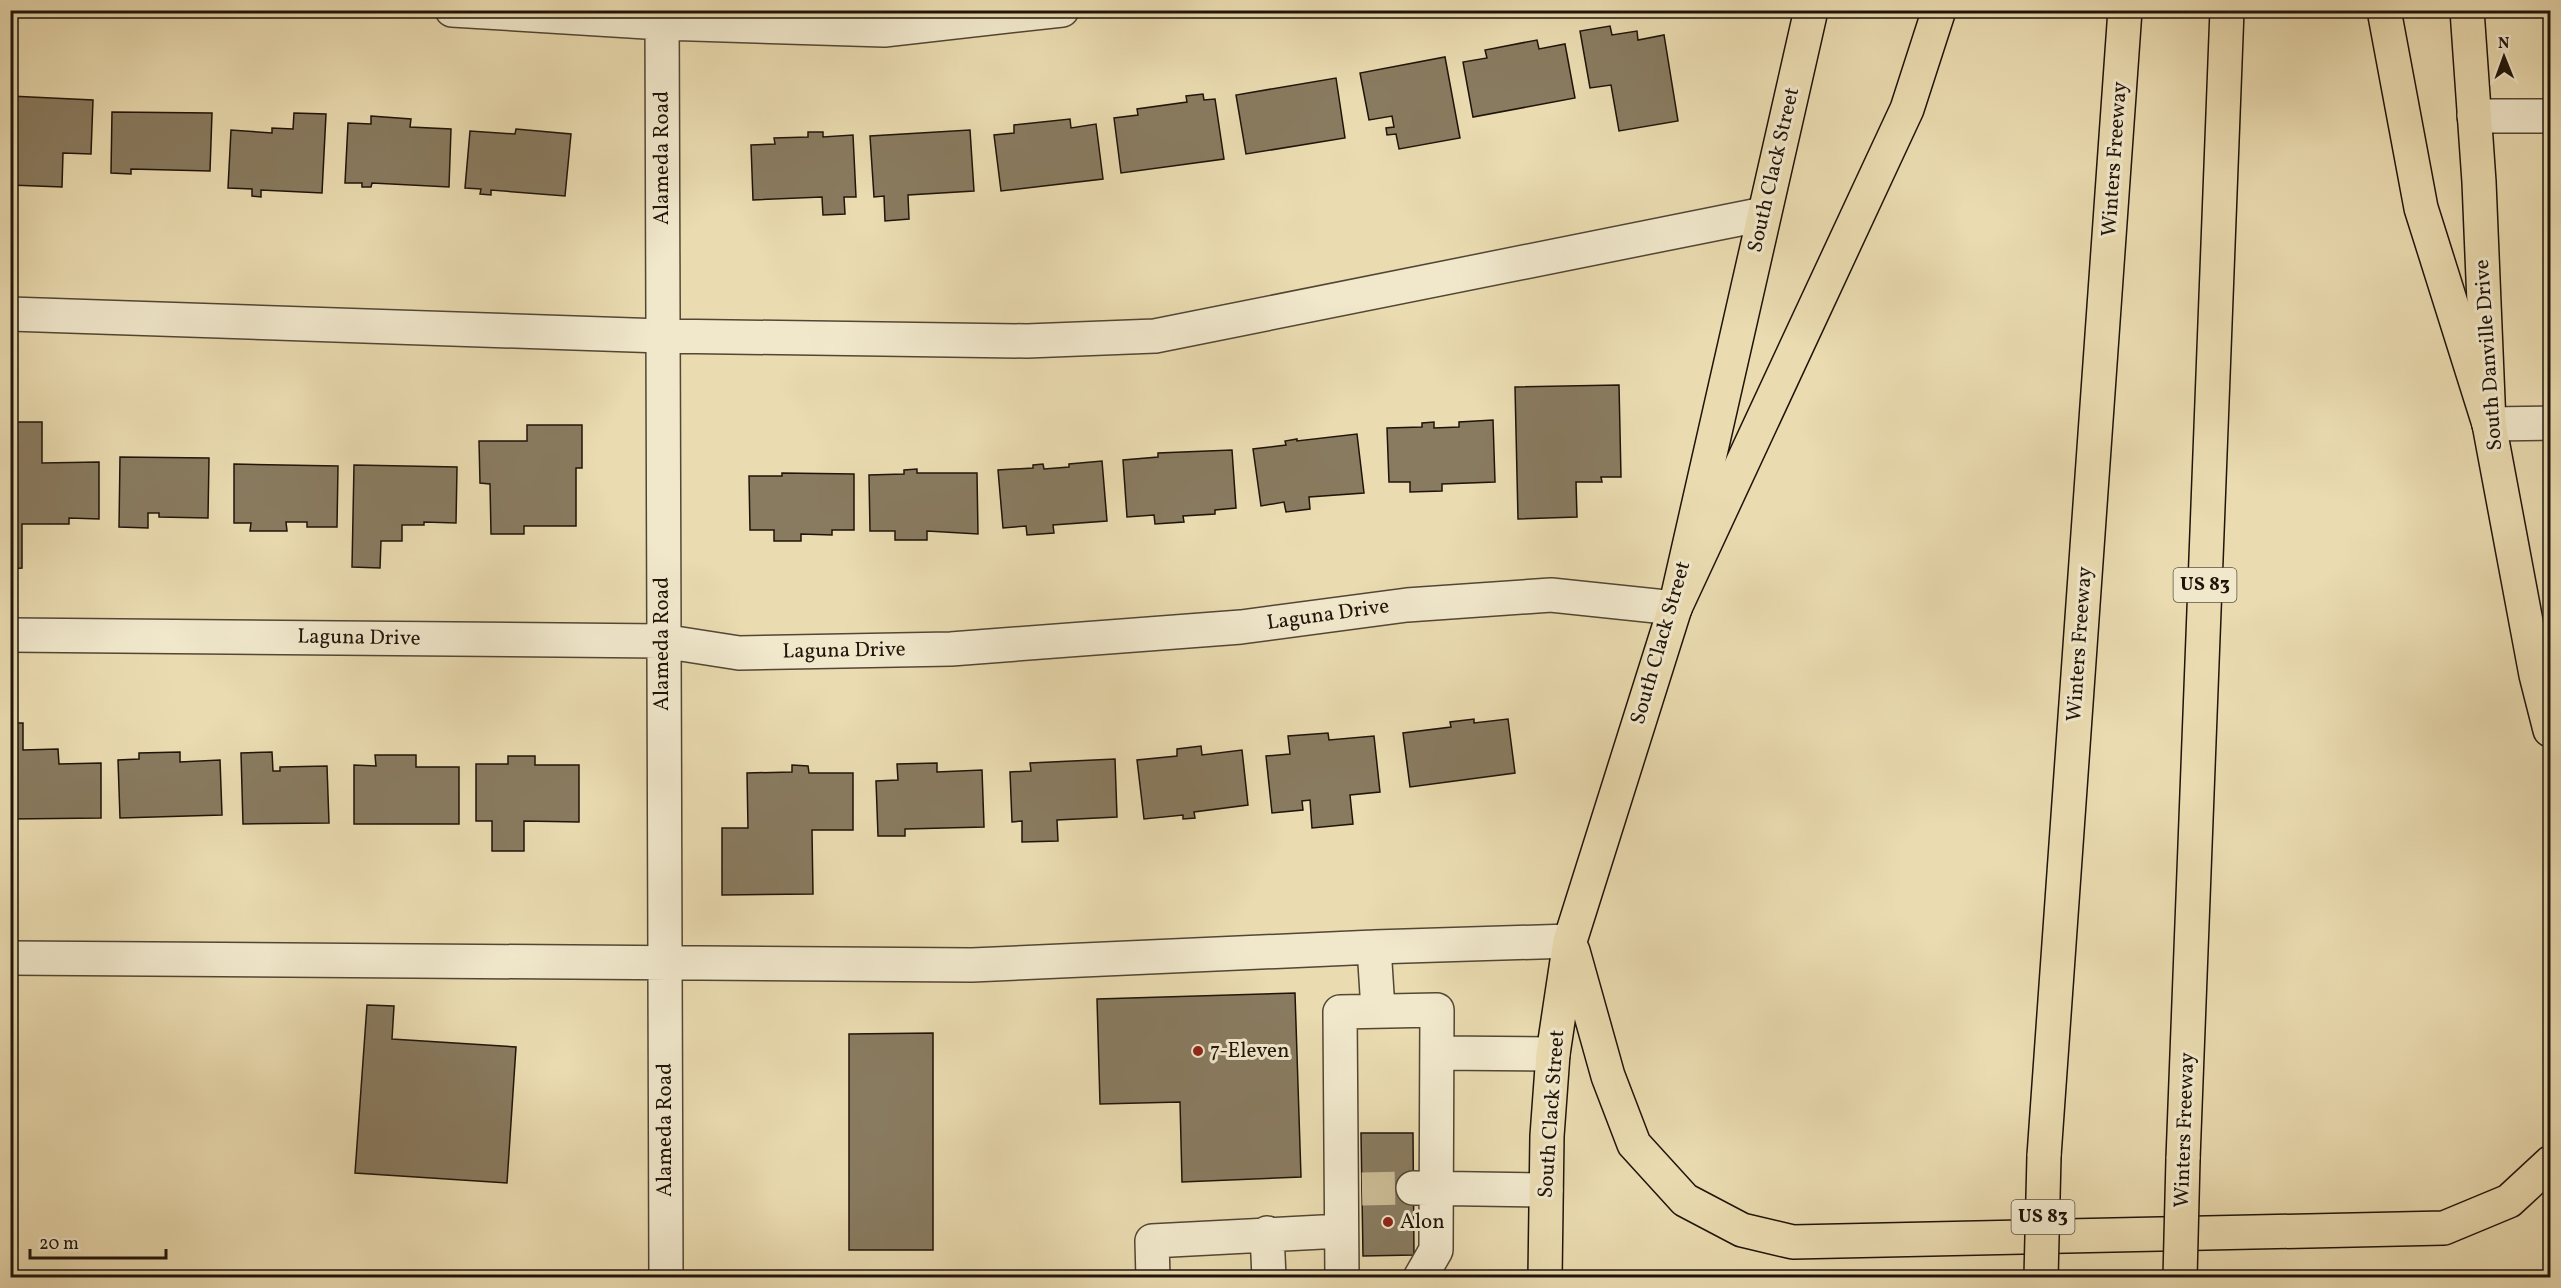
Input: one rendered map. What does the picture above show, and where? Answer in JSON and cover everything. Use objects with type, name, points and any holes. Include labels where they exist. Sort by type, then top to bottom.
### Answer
[{"type":"main road","name":"South Clack Street","points":[[1545,1278],[1546,1190],[1553,1054],[1570,941],[1675,608],[1811,10]]},
{"type":"main road","points":[[1675,608],[1907,109],[1939,10]]},
{"type":"main road","name":"Winters Freeway","points":[[2041,1278],[2044,1156],[2125,10]]},
{"type":"main road","name":"Winters Freeway","points":[[2180,1278],[2227,10]]},
{"type":"main road","points":[[2384,10],[2421,208],[2489,424]]},
{"type":"main road","name":"South Danville Drive","points":[[2468,10],[2489,424],[2536,675],[2550,730]]},
{"type":"main road","points":[[1570,941],[1608,1076],[1634,1144],[1685,1200],[1742,1230],[1793,1242],[2444,1228],[2509,1201],[2550,1163]]},
{"type":"street","points":[[452,10],[662,17],[884,30],[1062,10]]},
{"type":"street","name":"Alameda Road","points":[[662,17],[662,641],[666,1278]]},
{"type":"street","points":[[2474,116],[2550,116]]},
{"type":"street","points":[[10,314],[662,336],[1027,341],[1155,336],[1764,214]]},
{"type":"street","points":[[2489,424],[2550,423]]},
{"type":"street","name":"Laguna Drive","points":[[10,634],[662,641],[739,653],[951,650],[1241,627],[1407,605],[1551,595],[1675,608]]},
{"type":"street","points":[[10,958],[972,965],[1374,947],[1570,941]]},
{"type":"street","points":[[1374,947],[1378,1010]]},
{"type":"street","points":[[1342,1278],[1341,1231],[1351,1189],[1340,1012],[1437,1010],[1437,1053],[1425,1188],[1436,1250],[1420,1278]]},
{"type":"street","points":[[1437,1053],[1553,1054]]},
{"type":"street","points":[[1425,1188],[1546,1190]]},
{"type":"street","points":[[1153,1278],[1152,1242],[1268,1233],[1341,1231]]},
{"type":"street","points":[[1268,1233],[1269,1278]]},
{"type":"building","points":[[1610,26],[1612,35],[1637,31],[1638,40],[1664,35],[1678,121],[1619,131],[1611,85],[1590,88],[1580,31]]},
{"type":"building","points":[[1537,40],[1539,49],[1565,44],[1575,98],[1473,117],[1463,62],[1487,58],[1485,50]]},
{"type":"building","points":[[1445,57],[1460,138],[1399,149],[1396,134],[1387,135],[1386,128],[1394,127],[1392,116],[1369,120],[1360,73]]},
{"type":"building","points":[[1336,78],[1345,138],[1246,154],[1236,95]]},
{"type":"building","points":[[1203,94],[1204,100],[1215,99],[1224,159],[1121,173],[1114,118],[1138,115],[1137,109],[1187,102],[1186,96]]},
{"type":"building","points":[[10,96],[93,100],[91,154],[63,153],[62,187],[10,185]]},
{"type":"building","points":[[112,112],[212,113],[210,171],[131,169],[131,174],[111,173]]},
{"type":"building","points":[[294,113],[326,114],[322,193],[261,190],[261,197],[252,196],[252,189],[228,188],[231,130],[272,133],[272,128],[293,129]]},
{"type":"building","points":[[371,116],[411,119],[410,127],[451,129],[449,187],[372,183],[371,187],[362,187],[362,183],[345,183],[348,123],[371,124]]},
{"type":"building","points":[[1070,119],[1071,128],[1096,124],[1103,179],[1001,191],[994,135],[1014,133],[1014,125]]},
{"type":"building","points":[[516,129],[571,134],[565,196],[491,190],[491,195],[480,194],[481,189],[465,188],[470,131],[515,134]]},
{"type":"building","points":[[970,130],[974,191],[908,195],[909,219],[885,221],[884,196],[874,197],[870,136]]},
{"type":"building","points":[[808,132],[823,132],[823,137],[853,135],[856,197],[844,197],[845,214],[823,215],[822,197],[753,200],[751,145],[775,144],[774,138],[808,137]]},
{"type":"building","points":[[1619,385],[1621,477],[1601,477],[1602,482],[1576,482],[1577,517],[1518,519],[1515,387]]},
{"type":"building","points":[[1493,420],[1495,482],[1442,484],[1442,491],[1410,492],[1410,482],[1389,482],[1387,428],[1422,427],[1422,423],[1434,422],[1434,428],[1459,427],[1459,422]]},
{"type":"building","points":[[10,422],[42,422],[42,463],[99,462],[99,519],[69,518],[69,524],[22,524],[22,568],[10,569]]},
{"type":"building","points":[[527,425],[582,425],[582,468],[576,468],[576,526],[524,526],[524,534],[491,534],[490,484],[480,483],[479,441],[527,441]]},
{"type":"building","points":[[1357,434],[1364,493],[1309,497],[1310,509],[1286,512],[1284,502],[1261,506],[1253,449],[1286,445],[1285,441],[1297,439],[1297,441]]},
{"type":"building","points":[[1232,450],[1236,508],[1215,510],[1215,514],[1183,516],[1184,522],[1155,524],[1154,515],[1127,517],[1123,460],[1158,457],[1158,453]]},
{"type":"building","points":[[120,457],[209,458],[208,518],[159,517],[159,513],[148,513],[148,528],[119,527]]},
{"type":"building","points":[[1102,461],[1107,521],[1053,525],[1054,533],[1027,535],[1026,526],[1003,528],[998,470],[1033,468],[1033,465],[1043,464],[1044,469],[1069,467],[1069,464]]},
{"type":"building","points":[[234,464],[338,466],[337,527],[307,527],[307,522],[286,522],[287,531],[250,531],[251,523],[234,523]]},
{"type":"building","points":[[354,465],[457,467],[456,523],[424,522],[424,525],[402,525],[402,541],[381,541],[380,568],[352,567]]},
{"type":"building","points":[[917,469],[917,473],[977,473],[978,534],[927,531],[927,540],[895,540],[895,531],[870,531],[869,475],[904,474],[904,470]]},
{"type":"building","points":[[782,473],[854,474],[854,530],[832,530],[832,535],[801,534],[801,541],[774,541],[774,530],[750,530],[749,476],[782,476]]},
{"type":"building","points":[[1474,719],[1474,723],[1508,719],[1515,773],[1410,787],[1403,733],[1451,727],[1450,722]]},
{"type":"building","points":[[10,723],[23,723],[23,750],[58,749],[59,764],[101,763],[101,818],[10,819]]},
{"type":"building","points":[[1328,733],[1329,740],[1374,736],[1380,792],[1350,795],[1353,824],[1312,828],[1310,800],[1302,801],[1303,810],[1272,813],[1266,756],[1290,754],[1288,736]]},
{"type":"building","points":[[1201,746],[1202,755],[1242,750],[1248,805],[1194,812],[1195,818],[1183,819],[1183,815],[1144,819],[1137,760],[1177,756],[1177,749]]},
{"type":"building","points":[[180,752],[180,762],[220,760],[222,815],[120,818],[118,760],[139,759],[139,753]]},
{"type":"building","points":[[272,752],[273,771],[280,771],[280,767],[327,766],[329,823],[243,824],[241,753]]},
{"type":"building","points":[[375,755],[416,755],[416,767],[459,767],[459,824],[354,824],[354,765],[376,766]]},
{"type":"building","points":[[508,756],[535,756],[535,765],[579,765],[579,822],[524,821],[524,851],[492,851],[492,821],[476,821],[476,764],[508,764]]},
{"type":"building","points":[[1115,759],[1117,817],[1057,820],[1058,841],[1022,842],[1022,821],[1012,822],[1010,772],[1031,771],[1030,763]]},
{"type":"building","points":[[937,763],[937,772],[982,770],[984,827],[905,829],[905,836],[878,836],[876,781],[898,780],[897,764]]},
{"type":"building","points":[[792,765],[808,766],[809,773],[853,773],[853,830],[812,830],[813,894],[722,895],[722,828],[748,828],[747,773],[792,772]]},
{"type":"building","name":"7-Eleven","points":[[1295,993],[1301,1177],[1182,1182],[1180,1102],[1100,1104],[1097,999]]},
{"type":"building","points":[[367,1005],[394,1006],[392,1039],[516,1047],[507,1183],[355,1173]]},
{"type":"building","points":[[933,1033],[933,1250],[849,1250],[849,1034]]},
{"type":"building","name":"Alon","points":[[1361,1133],[1413,1133],[1414,1255],[1363,1256]]},
{"type":"tunnel","points":[[1362,1189],[1413,1188]]},
{"type":"place","name":"7-Eleven","points":[[1198,1051]]},
{"type":"place","name":"Alon","points":[[1388,1222]]}]
